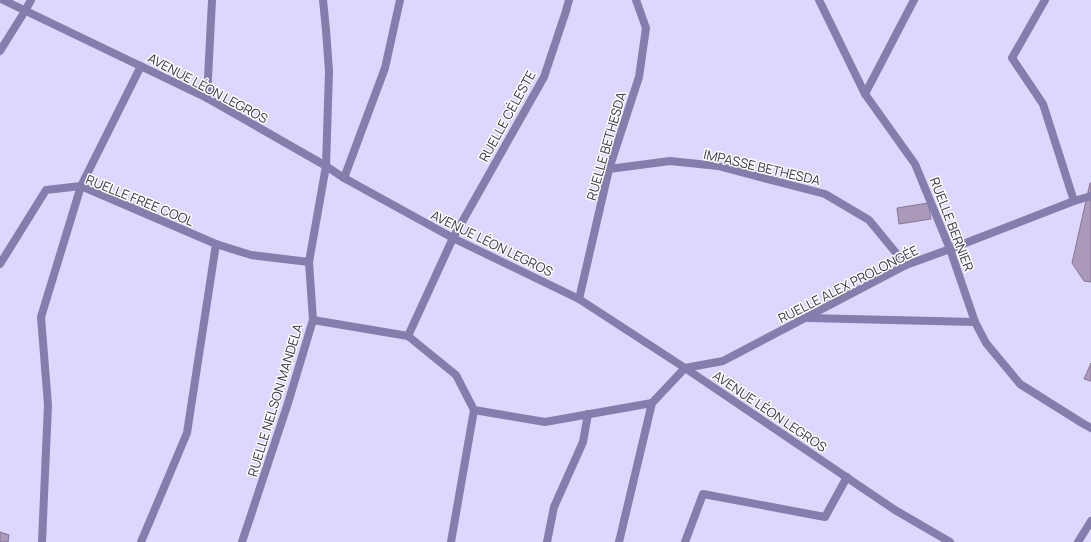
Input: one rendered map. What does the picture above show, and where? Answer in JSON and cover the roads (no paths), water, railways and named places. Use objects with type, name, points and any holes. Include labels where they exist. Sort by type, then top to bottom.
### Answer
[{"type":"street","name":"AVENUE LÉON LEGROS","points":[[3,0],[207,98],[326,166],[344,178],[453,238],[579,299],[685,368],[895,510],[950,542]]},
{"type":"street","points":[[0,51],[26,11],[31,0]]},
{"type":"street","points":[[207,98],[212,0]]},
{"type":"street","name":"RUELLE NELSON MANDELA","points":[[242,542],[284,417],[313,320],[308,262],[326,166],[329,71],[323,0]]},
{"type":"street","points":[[344,178],[385,68],[400,0]]},
{"type":"street","name":"RUELLE CÉLESTE","points":[[408,336],[453,238],[544,77],[569,0]]},
{"type":"street","name":"RUELLE BETHESDA","points":[[579,299],[609,170],[639,77],[646,28],[636,0]]},
{"type":"street","name":"RUELLE BERNIER","points":[[819,0],[865,94],[915,164],[950,249],[975,322],[986,343],[1020,384],[1091,428]]},
{"type":"street","points":[[865,94],[914,0]]},
{"type":"street","points":[[1045,0],[1012,58],[1042,104],[1074,201]]},
{"type":"street","points":[[42,542],[48,405],[41,317],[80,186],[141,66]]},
{"type":"street","name":"IMPASSE BETHESDA","points":[[609,170],[670,161],[718,166],[825,194],[869,220],[906,265]]},
{"type":"street","name":"RUELLE FREE COOL","points":[[0,264],[46,190],[80,186],[216,244],[252,255],[308,262]]},
{"type":"street","name":"RUELLE ALEX PROLONGÉE","points":[[685,368],[723,361],[906,265],[1074,201],[1091,196]]},
{"type":"street","points":[[141,542],[187,433],[216,244]]},
{"type":"street","points":[[807,318],[975,322]]},
{"type":"street","points":[[313,320],[408,336],[456,375],[474,410],[451,542]]},
{"type":"street","points":[[619,542],[652,403],[685,368]]},
{"type":"street","points":[[474,410],[545,422],[652,403]]},
{"type":"street","points":[[548,542],[554,507],[583,442],[588,414]]},
{"type":"street","points":[[685,542],[703,494],[825,518],[847,477]]},
{"type":"street","points":[[1078,542],[1091,521]]}]
